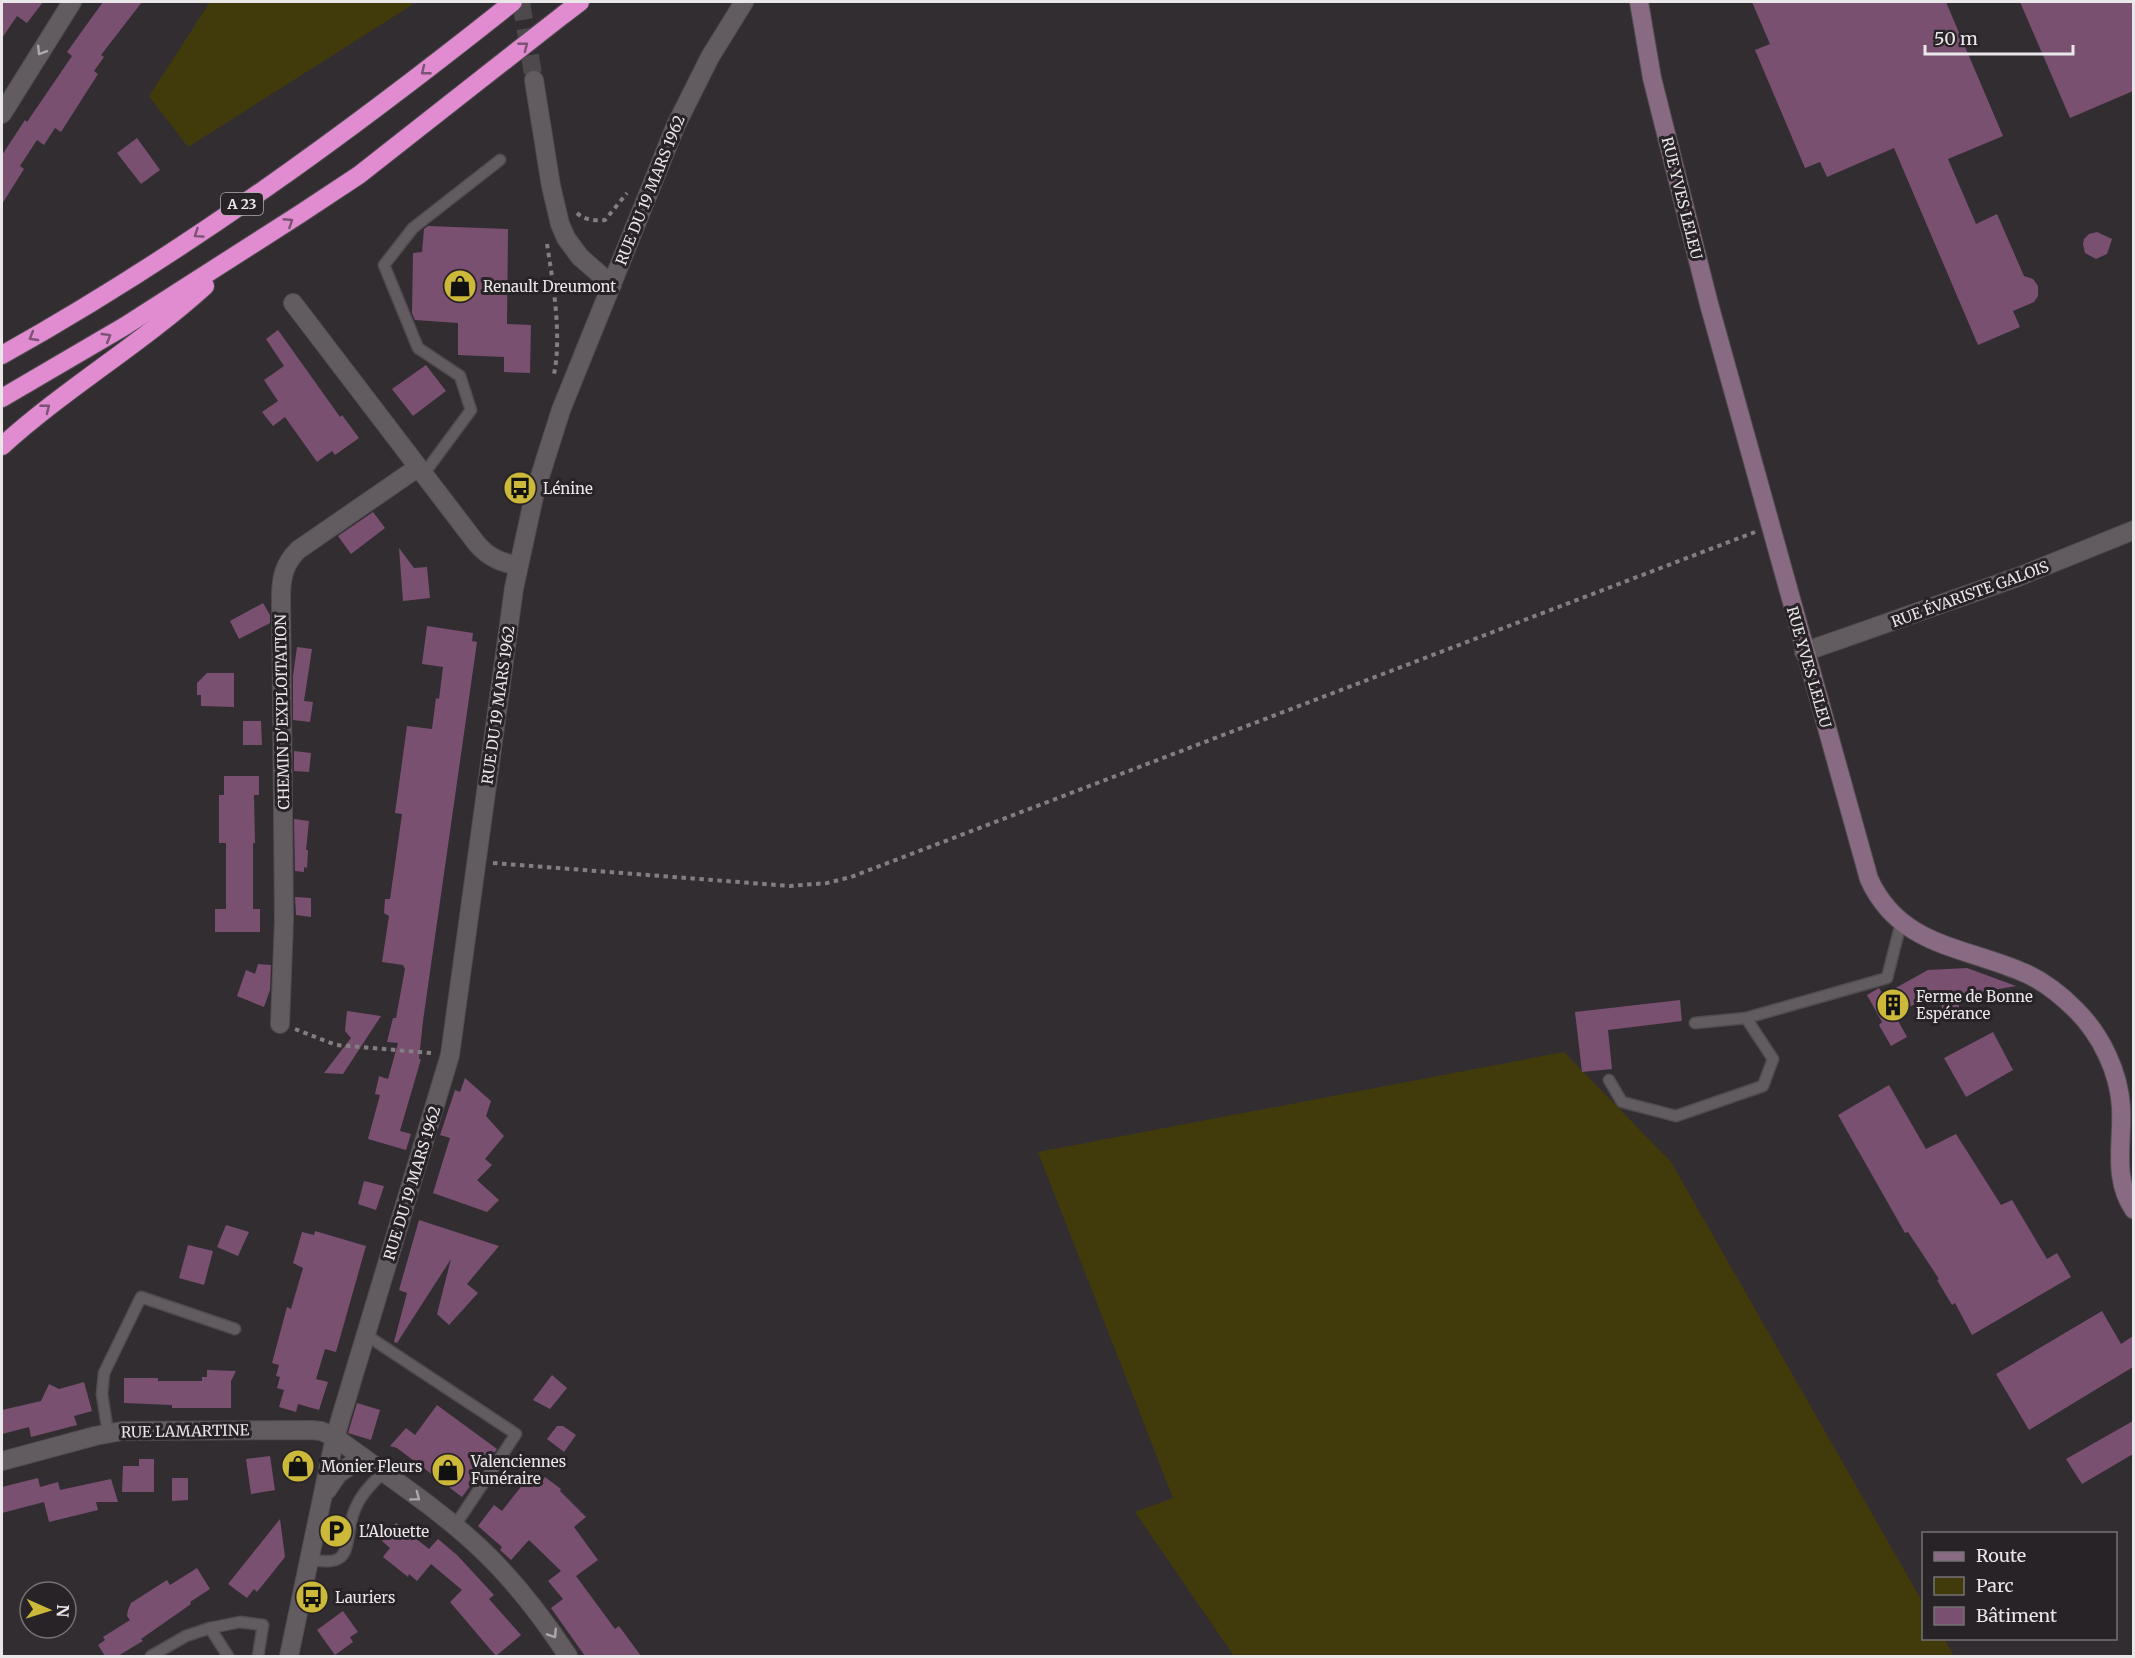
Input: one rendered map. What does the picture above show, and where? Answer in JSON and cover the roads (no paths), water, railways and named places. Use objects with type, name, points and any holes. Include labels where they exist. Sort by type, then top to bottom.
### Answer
[{"type":"highway","name":"A 23","points":[[2,355],[115,288],[221,219],[352,126],[513,2]]},
{"type":"highway","name":"A 23","points":[[2,398],[93,345],[239,254],[359,175],[580,2]]},
{"type":"highway","points":[[2,446],[44,409],[173,314],[239,254]]},
{"type":"street","points":[[2,114],[72,2]]},
{"type":"street","name":"RUE DU 19 MARS 1962","points":[[289,1656],[335,1437],[450,1055],[518,566],[535,492],[547,451],[687,101],[714,50],[744,2]]},
{"type":"street","name":"RUE YVES LELEU","points":[[1639,2],[1648,57],[1665,132],[1709,304],[1869,879],[1886,909],[1901,923],[1931,939],[2038,980],[2068,1002],[2084,1018],[2104,1050],[2118,1084],[2121,1107],[2120,1172],[2124,1191],[2133,1210]]},
{"type":"street","points":[[534,80],[551,186],[560,224],[566,238],[580,257],[612,285]]},
{"type":"street","points":[[293,303],[420,472],[486,554],[496,560],[518,566]]},
{"type":"street","name":"CHEMIN D'EXPLOITATION","points":[[280,1024],[284,920],[282,575],[291,557],[298,550],[420,472]]},
{"type":"street","name":"RUE ÉVARISTE GALOIS","points":[[1804,652],[2018,577],[2133,530]]},
{"type":"street","name":"RUE LAMARTINE","points":[[2,1461],[108,1433],[134,1431],[312,1430],[335,1437]]},
{"type":"street","points":[[335,1437],[384,1472],[483,1551],[525,1596],[568,1656]]},
{"type":"street","points":[[322,1500],[338,1474],[362,1457]]},
{"type":"lane","points":[[420,472],[471,410],[460,376],[418,348],[384,265],[413,228],[500,160]]},
{"type":"lane","points":[[1695,1023],[1746,1018],[1887,978],[1901,923]]},
{"type":"lane","points":[[1609,1080],[1622,1102],[1676,1116],[1763,1086],[1773,1059],[1746,1018]]},
{"type":"lane","points":[[108,1433],[102,1394],[104,1373],[141,1297],[235,1329]]},
{"type":"lane","points":[[366,1335],[516,1434],[454,1527]]},
{"type":"lane","points":[[309,1560],[328,1563],[341,1558],[346,1550],[353,1515],[360,1498],[384,1472]]},
{"type":"lane","points":[[151,1656],[186,1636],[240,1622],[263,1625],[258,1656]]},
{"type":"lane","points":[[210,1628],[228,1656]]},
{"type":"tunnel","points":[[521,2],[534,80]]},
{"type":"place","name":"Renault Dreumont","points":[[460,286]]},
{"type":"place","name":"Lénine","points":[[520,488]]},
{"type":"place","name":"Ferme de Bonne Espérance","points":[[1893,1005]]},
{"type":"place","name":"Monier Fleurs","points":[[298,1466]]},
{"type":"place","name":"Valenciennes Funéraire","points":[[448,1470]]},
{"type":"place","name":"L'Alouette","points":[[336,1531]]},
{"type":"place","name":"Lauriers","points":[[312,1597]]}]
